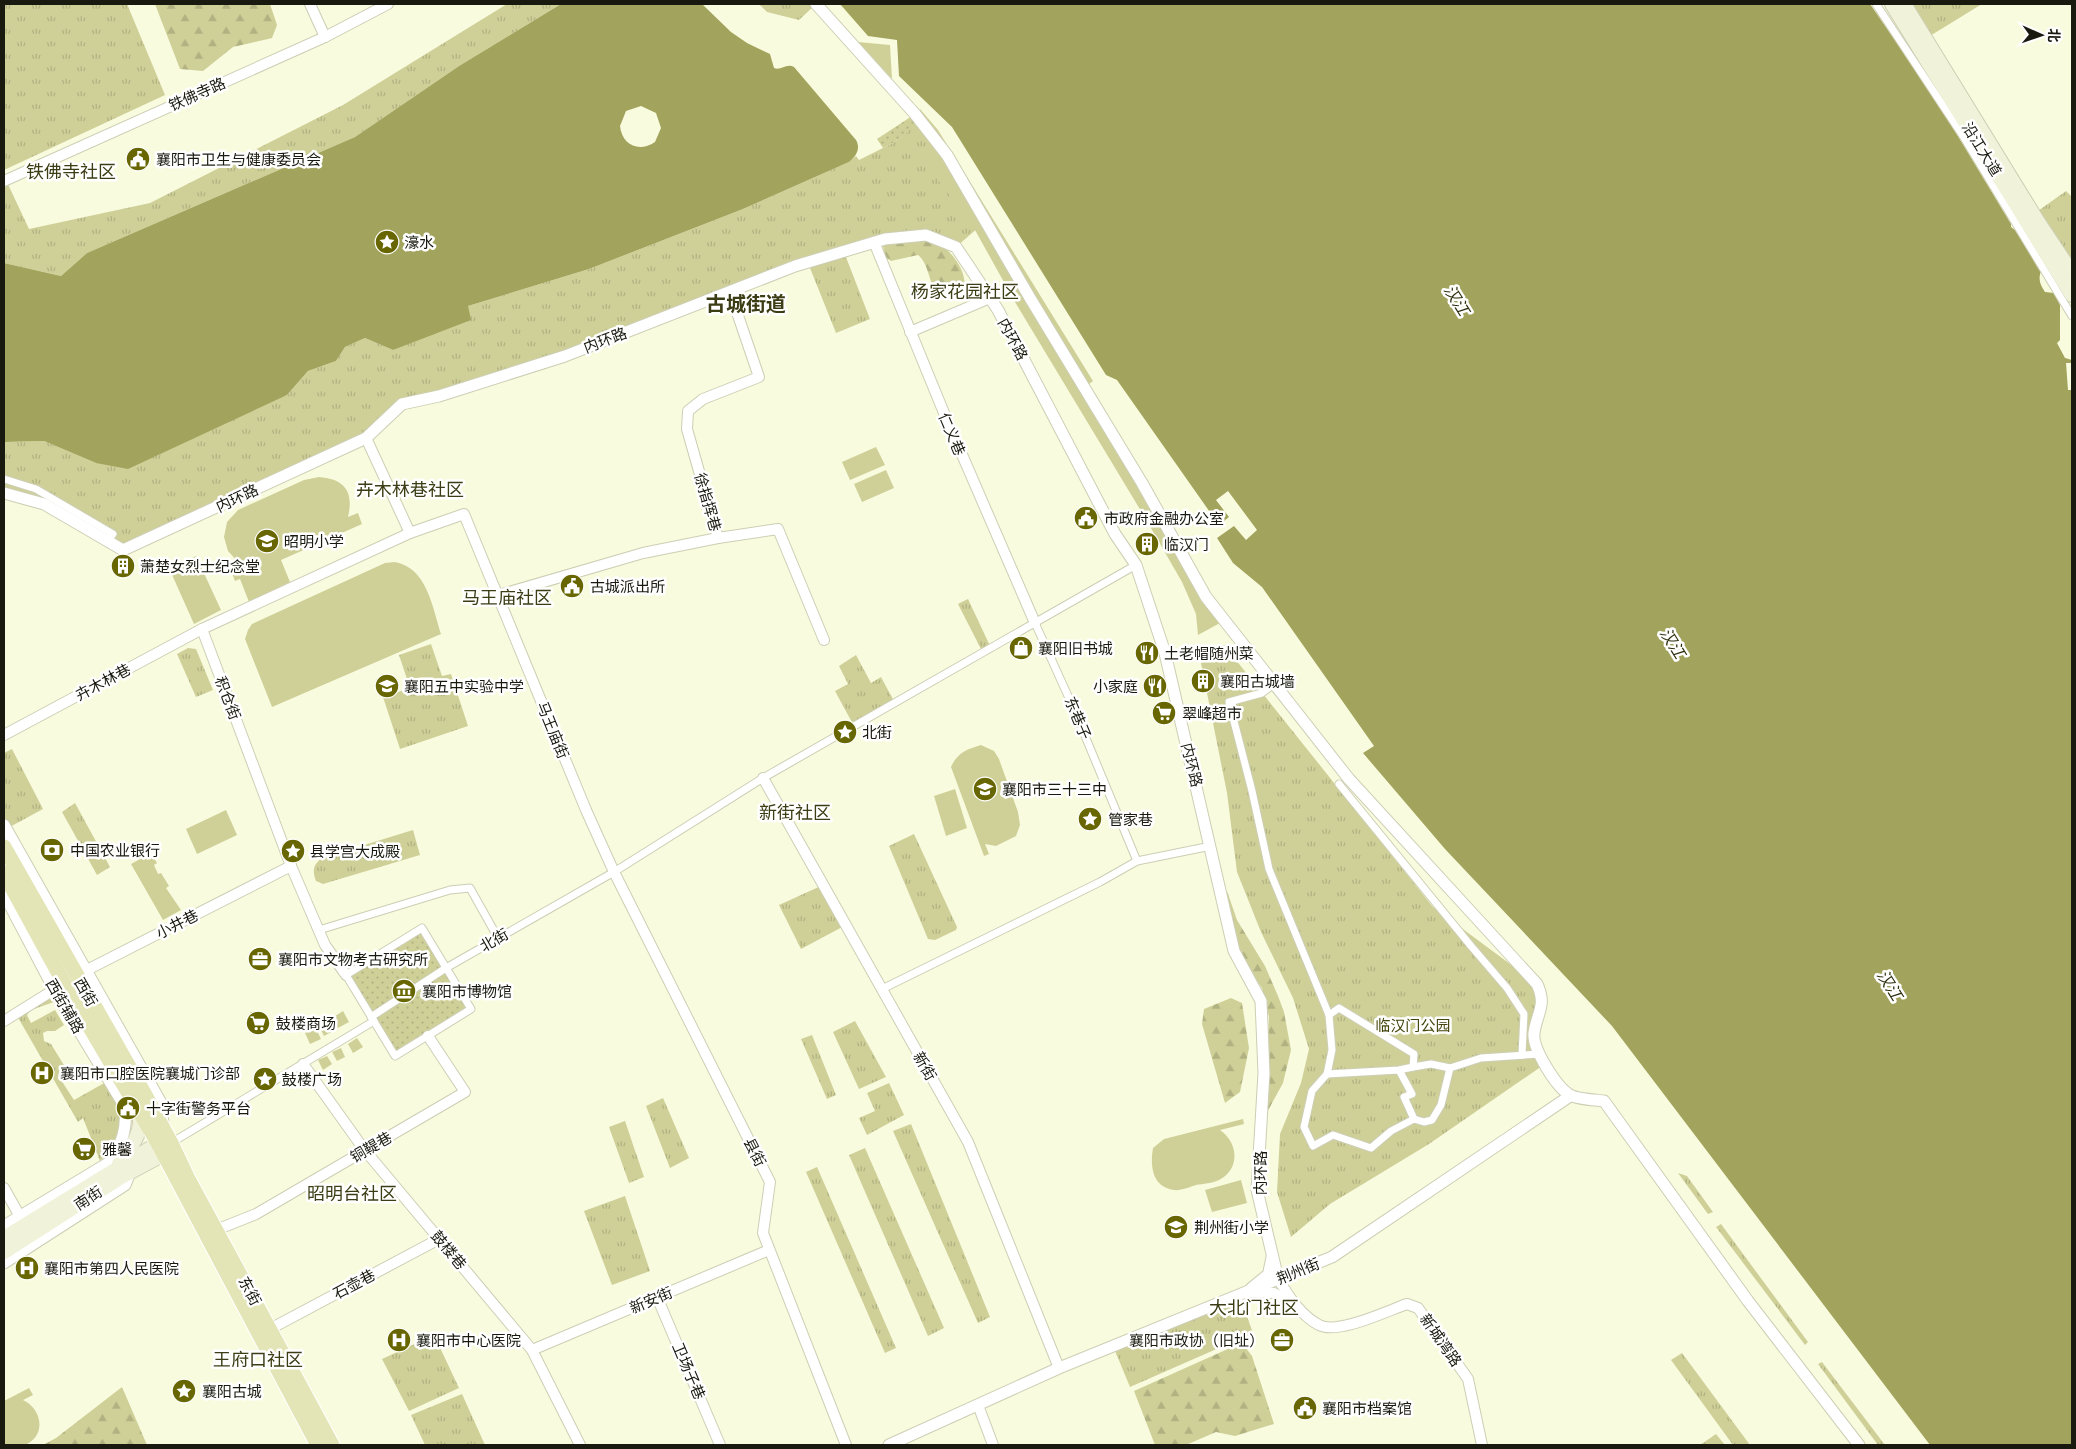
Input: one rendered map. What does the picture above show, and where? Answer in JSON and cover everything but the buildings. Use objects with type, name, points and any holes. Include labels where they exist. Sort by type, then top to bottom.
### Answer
[{"type":"main road","name":"沿江大道","points":[[1892,4],[2072,295]]},
{"type":"main road","name":"沿江大道","points":[[1904,4],[2038,222],[2072,273]]},
{"type":"main road","name":"西街","points":[[4,847],[130,1104],[166,1143]]},
{"type":"main road","name":"西街","points":[[4,873],[70,980],[166,1143]]},
{"type":"main road","points":[[122,1174],[141,1127],[142,1119],[130,1104]]},
{"type":"main road","name":"南街","points":[[4,1252],[166,1143]]},
{"type":"main road","name":"东街","points":[[166,1143],[178,1184],[318,1445]]},
{"type":"main road","name":"东街","points":[[166,1143],[216,1230],[332,1445]]},
{"type":"main road","points":[[122,1174],[159,1166],[178,1184]]},
{"type":"main road","name":"南街","points":[[4,1238],[22,1221],[122,1174]]},
{"type":"street","points":[[310,4],[325,37]]},
{"type":"street","name":"铁佛寺路","points":[[4,181],[325,37],[388,4]]},
{"type":"street","points":[[816,4],[914,114],[947,155],[1142,483],[1206,597],[1349,779],[1537,984],[1542,995],[1541,1010],[1534,1034],[1539,1054],[1554,1079],[1570,1096],[1604,1101],[1748,1301],[1859,1445]]},
{"type":"street","points":[[1876,4],[1962,136],[2072,316]]},
{"type":"street","name":"内环路","points":[[4,494],[44,504],[123,550],[366,438],[402,404],[440,396],[565,356],[795,266],[874,242],[885,239],[926,235],[956,246],[990,298],[1115,534],[1136,565],[1165,653],[1234,951],[1261,1001],[1264,1074],[1257,1190],[1278,1279]]},
{"type":"street","name":"仁义巷","points":[[874,242],[996,536],[1035,623]]},
{"type":"street","name":"徐指挥巷","points":[[499,595],[643,553],[718,538],[687,429],[688,411],[703,399],[759,377],[730,292]]},
{"type":"street","points":[[910,332],[990,298]]},
{"type":"street","points":[[202,629],[410,533],[366,438]]},
{"type":"street","points":[[4,479],[36,489],[113,534],[108,541]]},
{"type":"street","name":"马王庙街","points":[[410,533],[464,514],[583,802],[614,872]]},
{"type":"street","points":[[718,538],[778,529],[824,640]]},
{"type":"street","name":"北街","points":[[166,1143],[303,1064],[373,1019],[446,968],[614,872],[763,778],[1136,565]]},
{"type":"street","name":"东巷子","points":[[1035,623],[1137,861]]},
{"type":"street","name":"卉木林巷","points":[[4,736],[202,629]]},
{"type":"street","name":"积仓街","points":[[202,629],[291,866],[325,946],[346,974]]},
{"type":"street","points":[[1274,684],[1262,693],[1229,702],[1252,791],[1269,868],[1329,1015],[1332,1050],[1327,1074],[1312,1092],[1304,1127],[1313,1146],[1332,1135],[1371,1148],[1392,1130],[1414,1119],[1424,1122],[1432,1120],[1441,1105],[1450,1068]]},
{"type":"street","name":"新街","points":[[763,778],[968,1142],[1059,1368]]},
{"type":"street","points":[[1340,784],[1512,994],[1524,1014],[1522,1055]]},
{"type":"street","points":[[4,825],[70,980]]},
{"type":"street","points":[[882,989],[1100,882],[1137,861],[1211,846]]},
{"type":"street","name":"小井巷","points":[[4,1021],[70,980],[291,866]]},
{"type":"street","name":"县街","points":[[614,872],[770,1182],[762,1233],[846,1445]]},
{"type":"street","points":[[319,930],[450,890],[470,888],[498,938]]},
{"type":"street","name":"西街辅路","points":[[4,894],[70,980]]},
{"type":"street","points":[[422,928],[446,968],[471,1009],[395,1056],[346,974],[422,928]]},
{"type":"street","points":[[1329,1015],[1339,1008],[1414,1054],[1413,1067]]},
{"type":"street","name":"铜鞮巷","points":[[216,1230],[256,1214],[465,1092],[428,1036]]},
{"type":"street","points":[[1327,1074],[1399,1070],[1431,1064],[1450,1068],[1481,1058],[1539,1054]]},
{"type":"street","name":"鼓楼巷","points":[[303,1064],[365,1151],[532,1350],[580,1445]]},
{"type":"street","points":[[1399,1070],[1412,1094],[1404,1097],[1414,1119]]},
{"type":"street","name":"荆州街","points":[[890,1445],[1059,1368],[1332,1257],[1570,1096]]},
{"type":"street","points":[[4,1226],[22,1221],[110,1162],[120,1147],[130,1104]]},
{"type":"street","points":[[4,1263],[125,1185],[122,1174]]},
{"type":"street","points":[[4,1188],[22,1221]]},
{"type":"street","name":"石壶巷","points":[[270,1329],[439,1239]]},
{"type":"street","name":"新安街","points":[[532,1350],[769,1250]]},
{"type":"street","points":[[1246,1292],[1268,1274],[1272,1255]]},
{"type":"street","name":"新城湾路","points":[[1278,1279],[1296,1307],[1320,1326],[1338,1328],[1407,1304],[1418,1308],[1468,1379],[1482,1445]]},
{"type":"street","points":[[1246,1292],[1274,1292],[1296,1307]]},
{"type":"street","name":"卫场子巷","points":[[657,1297],[720,1445]]},
{"type":"street","points":[[978,1405],[993,1445]]},
{"type":"green space","points":[[4,4],[127,4],[165,95],[4,170]]},
{"type":"green space","points":[[155,4],[270,4],[277,25],[272,38],[233,47],[203,71],[180,69]]},
{"type":"green space","points":[[507,4],[561,4],[459,66],[355,137],[87,253],[61,276],[4,263],[4,181],[6,180],[29,229],[150,203],[343,105]]},
{"type":"green space","points":[[759,4],[816,4],[799,20],[767,12]]},
{"type":"green space","points":[[1903,4],[1982,4],[1925,39]]},
{"type":"green space","points":[[858,42],[890,45],[892,79]]},
{"type":"green space","points":[[920,109],[938,130],[1093,381],[1085,387],[1220,623],[1198,635],[1196,614],[1182,582],[1144,516],[1015,302],[975,230],[918,153],[932,142],[915,114]]},
{"type":"green space","points":[[915,114],[918,125],[883,148],[877,139]]},
{"type":"green space","points":[[918,124],[986,221],[956,247],[926,235],[844,252],[870,319],[836,333],[808,263],[565,356],[402,404],[366,438],[123,550],[44,504],[4,493],[4,442],[44,441],[96,463],[287,395],[308,371],[336,361],[345,347],[365,338],[393,350],[468,306],[589,269],[743,209],[849,162],[856,156],[859,160],[893,143]]},
{"type":"green space","points":[[2066,191],[2072,197],[2072,267],[2035,213]]},
{"type":"green space","points":[[924,240],[946,249],[953,257],[964,277],[964,288],[937,295],[927,268],[918,255],[891,261],[885,257],[883,246],[886,242]]},
{"type":"green space","points":[[876,447],[885,465],[850,480],[842,462]]},
{"type":"green space","points":[[886,470],[894,488],[862,502],[854,484]]},
{"type":"green space","points":[[319,477],[328,478],[346,488],[350,500],[348,517],[358,513],[362,524],[281,560],[290,582],[249,602],[240,579],[235,581],[231,571],[245,565],[238,562],[228,551],[224,537],[227,522],[238,510],[304,480]]},
{"type":"green space","points":[[196,556],[221,610],[194,624],[169,568]]},
{"type":"green space","points":[[395,562],[406,566],[421,580],[431,600],[441,634],[272,707],[245,639],[252,624],[385,563]]},
{"type":"green space","points":[[968,599],[991,648],[983,653],[958,604]]},
{"type":"green space","points":[[431,644],[442,676],[451,674],[468,726],[400,749],[383,697],[410,688],[399,655]]},
{"type":"green space","name":"临汉门公园","points":[[1224,645],[1433,907],[1537,984],[1534,1034],[1545,1064],[1429,1144],[1330,1204],[1291,1237],[1277,1192],[1280,1134],[1301,1083],[1309,1049],[1293,998],[1261,932],[1237,872],[1227,793],[1201,663]]},
{"type":"green space","points":[[188,648],[196,649],[213,690],[196,697],[177,654]]},
{"type":"green space","points":[[856,655],[871,683],[881,677],[895,703],[854,726],[835,691],[848,684],[839,666]]},
{"type":"green space","points":[[981,745],[994,751],[999,759],[1018,812],[1020,825],[1016,836],[996,846],[985,844],[989,854],[984,856],[951,767],[956,758],[963,752]]},
{"type":"green space","points":[[12,749],[43,809],[6,829],[4,825],[4,753]]},
{"type":"green space","points":[[955,789],[967,828],[946,836],[934,796]]},
{"type":"green space","points":[[75,803],[110,867],[97,875],[62,812]]},
{"type":"green space","points":[[226,810],[237,835],[197,854],[186,829]]},
{"type":"green space","points":[[413,830],[420,855],[323,884],[316,881],[314,868],[322,858]]},
{"type":"green space","points":[[914,834],[957,927],[956,930],[935,940],[928,939],[889,846]]},
{"type":"green space","points":[[151,853],[157,863],[154,865],[158,874],[161,873],[169,886],[166,888],[181,910],[163,920],[131,864]]},
{"type":"green space","points":[[823,885],[846,925],[801,949],[779,905]]},
{"type":"green space","points":[[1227,891],[1237,920],[1265,966],[1278,996],[1284,1012],[1291,1050],[1283,1083],[1265,1116],[1269,1017],[1262,988],[1242,959],[1234,943]]},
{"type":"green space","points":[[422,928],[471,1009],[395,1056],[346,975]]},
{"type":"green space","points":[[54,989],[73,1021],[67,1023],[54,1002],[31,1010],[27,1015],[31,1023],[55,1010],[64,1025],[55,1031],[43,1033],[44,1041],[51,1044],[70,1075],[61,1080],[74,1100],[106,1082],[121,1106],[120,1122],[114,1143],[100,1161],[83,1118],[78,1122],[16,1014]]},
{"type":"green space","points":[[1231,998],[1242,1003],[1249,1048],[1240,1092],[1225,1103],[1202,1024],[1204,1009]]},
{"type":"green space","points":[[343,1011],[349,1022],[338,1028],[332,1018]]},
{"type":"green space","points":[[855,1021],[886,1077],[859,1089],[833,1032]]},
{"type":"green space","points":[[328,1022],[333,1031],[324,1036],[319,1026]]},
{"type":"green space","points":[[316,1029],[321,1039],[310,1044],[305,1033]]},
{"type":"green space","points":[[812,1035],[836,1095],[827,1099],[801,1039]]},
{"type":"green space","points":[[357,1038],[363,1047],[353,1053],[348,1044]]},
{"type":"green space","points":[[341,1048],[345,1057],[337,1061],[332,1052]]},
{"type":"green space","points":[[327,1056],[332,1064],[323,1070],[318,1060]]},
{"type":"green space","points":[[889,1083],[904,1115],[867,1135],[859,1118],[875,1111],[867,1093]]},
{"type":"green space","points":[[663,1098],[689,1158],[670,1168],[646,1106]]},
{"type":"green space","points":[[1243,1119],[1244,1124],[1220,1130],[1231,1141],[1234,1163],[1226,1175],[1219,1180],[1176,1190],[1161,1185],[1157,1180],[1154,1175],[1152,1162],[1153,1148],[1164,1139]]},
{"type":"green space","points":[[625,1121],[644,1177],[629,1183],[609,1127]]},
{"type":"green space","points":[[911,1124],[990,1317],[978,1323],[893,1131]]},
{"type":"green space","points":[[865,1148],[944,1328],[928,1336],[849,1155]]},
{"type":"green space","points":[[817,1167],[896,1348],[885,1353],[806,1172]]},
{"type":"green space","points":[[1678,1173],[1687,1176],[1713,1212],[1708,1214]]},
{"type":"green space","points":[[1241,1180],[1247,1203],[1212,1212],[1205,1190]]},
{"type":"green space","points":[[625,1196],[650,1271],[612,1285],[584,1211]]},
{"type":"green space","points":[[1721,1224],[1808,1342],[1805,1345],[1716,1227]]},
{"type":"green space","points":[[1239,1295],[1253,1333],[1130,1387],[1113,1346]]},
{"type":"green space","points":[[434,1335],[459,1388],[409,1411],[382,1359]]},
{"type":"green space","points":[[1245,1347],[1252,1356],[1274,1424],[1235,1436],[1216,1432],[1186,1445],[1155,1445],[1134,1391],[1230,1348]]},
{"type":"green space","points":[[1682,1353],[1750,1445],[1733,1445],[1671,1360]]},
{"type":"green space","points":[[1822,1362],[1885,1445],[1878,1445],[1818,1364]]},
{"type":"green space","points":[[122,1387],[147,1445],[43,1445],[56,1438]]},
{"type":"green space","points":[[29,1388],[33,1395],[23,1400],[34,1409],[37,1415],[39,1428],[37,1434],[33,1440],[25,1445],[4,1445],[4,1401]]},
{"type":"green space","points":[[462,1394],[485,1445],[425,1445],[411,1415]]},
{"type":"green space","points":[[1716,1434],[1725,1445],[1700,1445]]},
{"type":"water","name":"濠水","points":[[561,4],[702,4],[731,32],[747,43],[770,54],[774,68],[794,67],[856,140],[858,149],[856,155],[849,162],[743,209],[589,269],[468,306],[471,320],[393,350],[365,338],[345,347],[336,361],[308,371],[287,395],[128,469],[96,463],[44,441],[4,442],[4,263],[61,276],[87,253],[355,137],[459,66]],"holes":[[[641,106],[656,113],[661,128],[655,142],[643,147],[637,147],[624,138],[620,126],[626,111]]]},
{"type":"water","name":"汉江","points":[[840,4],[1870,4],[1938,103],[2011,224],[2011,227],[2015,230],[2041,271],[2040,282],[2045,292],[2054,293],[2060,305],[2060,340],[2057,343],[2065,358],[2072,360],[2072,1445],[1930,1445],[1612,1026],[1445,849],[1363,753],[1374,746],[1262,587],[1233,563],[1217,538],[1234,526],[1246,540],[1257,530],[1228,491],[1216,500],[1229,517],[1219,525],[1117,380],[1106,375],[952,127],[899,76],[897,40],[868,36]]},
{"type":"pier","points":[[2066,363],[2072,363],[2072,394],[2071,390],[2068,390]]},
{"type":"place","name":"襄阳市卫生与健康委员会","points":[[138,159]]},
{"type":"place","name":"濠水","points":[[387,242]]},
{"type":"place","name":"市政府金融办公室","points":[[1086,518]]},
{"type":"place","name":"昭明小学","points":[[267,541]]},
{"type":"place","name":"临汉门","points":[[1147,544]]},
{"type":"place","name":"萧楚女烈士纪念堂","points":[[123,566]]},
{"type":"place","name":"古城派出所","points":[[572,586]]},
{"type":"place","name":"襄阳旧书城","points":[[1021,648]]},
{"type":"place","name":"土老帽随州菜","points":[[1147,653]]},
{"type":"place","name":"襄阳古城墙","points":[[1203,681]]},
{"type":"place","name":"襄阳五中实验中学","points":[[387,686]]},
{"type":"place","name":"小家庭","points":[[1155,686]]},
{"type":"place","name":"翠峰超市","points":[[1164,713]]},
{"type":"place","name":"北街","points":[[845,732]]},
{"type":"place","name":"襄阳市三十三中","points":[[985,789]]},
{"type":"place","name":"管家巷","points":[[1090,819]]},
{"type":"place","name":"中国农业银行","points":[[52,850]]},
{"type":"place","name":"县学宫大成殿","points":[[293,851]]},
{"type":"place","name":"襄阳市文物考古研究所","points":[[260,959]]},
{"type":"place","name":"襄阳市博物馆","points":[[404,991]]},
{"type":"place","name":"鼓楼商场","points":[[258,1023]]},
{"type":"place","name":"襄阳市口腔医院襄城门诊部","points":[[42,1073]]},
{"type":"place","name":"鼓楼广场","points":[[265,1079]]},
{"type":"place","name":"十字街警务平台","points":[[128,1108]]},
{"type":"place","name":"雅馨","points":[[84,1149]]},
{"type":"place","name":"荆州街小学","points":[[1176,1227]]},
{"type":"place","name":"襄阳市第四人民医院","points":[[27,1268]]},
{"type":"place","name":"襄阳市中心医院","points":[[399,1340]]},
{"type":"place","name":"襄阳市政协（旧址）","points":[[1282,1340]]},
{"type":"place","name":"襄阳古城","points":[[184,1391]]},
{"type":"place","name":"襄阳市档案馆","points":[[1305,1408]]},
{"type":"district","name":"铁佛寺社区","points":[[71,171]]},
{"type":"district","name":"杨家花园社区","points":[[965,291]]},
{"type":"district","name":"古城街道","points":[[746,304]]},
{"type":"district","name":"卉木林巷社区","points":[[410,489]]},
{"type":"district","name":"马王庙社区","points":[[507,597]]},
{"type":"district","name":"新街社区","points":[[795,812]]},
{"type":"district","name":"昭明台社区","points":[[352,1193]]},
{"type":"district","name":"大北门社区","points":[[1254,1307]]},
{"type":"district","name":"王府口社区","points":[[258,1359]]}]
